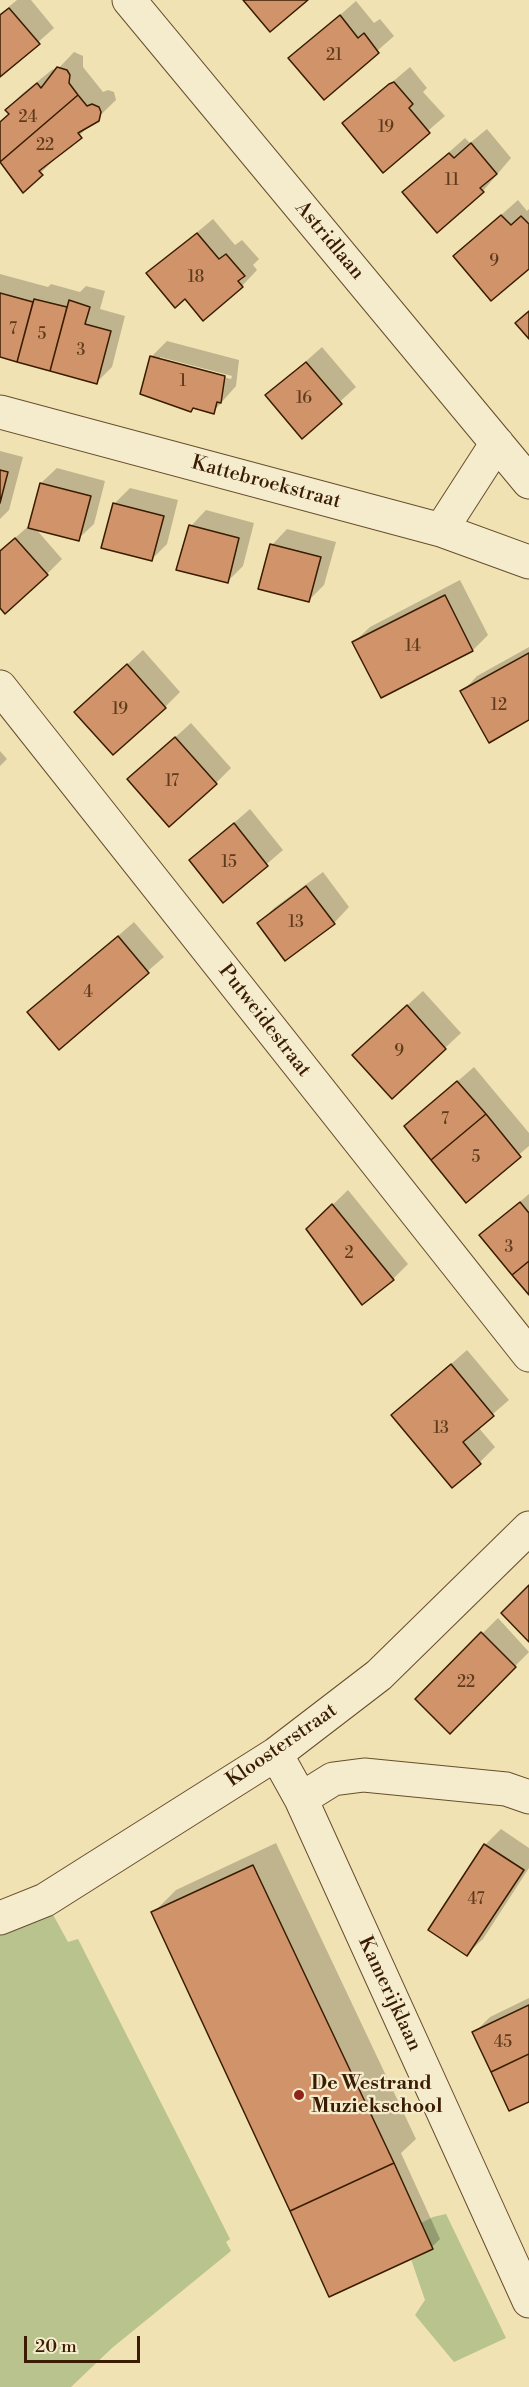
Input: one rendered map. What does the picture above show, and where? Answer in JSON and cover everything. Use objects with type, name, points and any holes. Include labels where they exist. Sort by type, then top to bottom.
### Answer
[{"type":"street","name":"Astridlaan","points":[[129,0],[529,482]]},
{"type":"street","name":"Kattebroekstraat","points":[[0,412],[441,530],[529,562]]},
{"type":"street","points":[[441,530],[497,443]]},
{"type":"street","name":"Putweidestraat","points":[[0,687],[529,1354]]},
{"type":"street","name":"Kloosterstraat","points":[[0,1918],[45,1900],[276,1754],[379,1675],[529,1528]]},
{"type":"street","name":"Kamerijklaan","points":[[276,1754],[301,1799],[529,2301]]},
{"type":"street","points":[[301,1799],[333,1779],[364,1775],[506,1789],[529,1797]]},
{"type":"green space","points":[[45,1900],[68,1942],[78,1939],[230,2239],[226,2242],[231,2251],[112,2348],[71,2387],[0,2387],[0,1918]]},
{"type":"green space","points":[[446,2214],[506,2338],[454,2362],[415,2315],[425,2300],[411,2259],[433,2248],[421,2223]]},
{"type":"building","points":[[243,0],[308,0],[270,32]]},
{"type":"building","points":[[9,8],[40,44],[0,77],[0,15]]},
{"type":"building","points":[[340,15],[358,38],[364,33],[379,53],[324,100],[288,58]]},
{"type":"building","points":[[57,67],[67,70],[70,75],[69,83],[78,95],[0,162],[0,122],[9,114],[5,110],[37,83],[41,88]]},
{"type":"building","points":[[394,82],[413,104],[409,108],[430,133],[383,173],[342,123]]},
{"type":"building","points":[[78,95],[87,106],[92,104],[99,107],[101,112],[99,121],[78,133],[82,138],[39,171],[43,175],[23,193],[0,162]]},
{"type":"building","points":[[471,143],[497,174],[480,188],[484,192],[437,233],[402,192],[449,153],[454,158]]},
{"type":"building","points":[[501,215],[511,225],[521,216],[529,224],[529,269],[491,301],[453,256]]},
{"type":"building","points":[[197,233],[219,259],[226,254],[245,276],[238,281],[243,287],[203,321],[185,299],[175,308],[146,273]]},
{"type":"building","points":[[0,293],[33,302],[17,362],[0,357]]},
{"type":"building","points":[[34,299],[67,307],[50,371],[17,362]]},
{"type":"building","points":[[69,300],[90,307],[85,324],[111,331],[97,384],[50,371]]},
{"type":"building","points":[[529,311],[529,339],[515,323]]},
{"type":"building","points":[[150,356],[225,376],[221,403],[217,402],[214,414],[193,408],[191,412],[140,394]]},
{"type":"building","points":[[306,362],[342,404],[302,439],[265,395]]},
{"type":"building","points":[[0,470],[8,472],[0,503]]},
{"type":"building","points":[[40,483],[91,496],[79,541],[28,528]]},
{"type":"building","points":[[113,503],[164,516],[152,561],[101,548]]},
{"type":"building","points":[[189,525],[239,538],[228,583],[176,570]]},
{"type":"building","points":[[15,538],[48,575],[5,614],[0,608],[0,551]]},
{"type":"building","points":[[270,544],[321,557],[309,602],[258,589]]},
{"type":"building","points":[[445,595],[473,651],[381,698],[352,642]]},
{"type":"building","points":[[529,653],[529,720],[489,743],[460,691]]},
{"type":"building","points":[[127,664],[166,708],[113,755],[74,712]]},
{"type":"building","points":[[175,737],[217,784],[169,827],[127,779]]},
{"type":"building","points":[[234,823],[268,866],[223,903],[189,860]]},
{"type":"building","points":[[306,886],[335,924],[285,961],[257,923]]},
{"type":"building","points":[[118,936],[149,973],[59,1050],[27,1012]]},
{"type":"building","points":[[407,1005],[446,1049],[392,1099],[352,1055]]},
{"type":"building","points":[[457,1081],[486,1114],[431,1160],[404,1126]]},
{"type":"building","points":[[486,1114],[521,1157],[466,1203],[431,1160]]},
{"type":"building","points":[[520,1202],[529,1213],[529,1261],[512,1275],[479,1235]]},
{"type":"building","points":[[332,1204],[394,1280],[362,1305],[306,1229]]},
{"type":"building","points":[[529,1261],[529,1295],[512,1275]]},
{"type":"building","points":[[451,1364],[494,1416],[463,1442],[481,1464],[452,1488],[391,1415]]},
{"type":"building","points":[[529,1585],[529,1642],[501,1613]]},
{"type":"building","points":[[481,1632],[516,1667],[450,1734],[415,1699]]},
{"type":"building","points":[[484,1844],[524,1870],[467,1956],[428,1930]]},
{"type":"building","name":"De Westrand Muziekschool","points":[[253,1865],[394,2163],[290,2211],[151,1912]]},
{"type":"building","points":[[529,2005],[529,2054],[491,2072],[472,2032]]},
{"type":"building","points":[[529,2054],[529,2102],[509,2111],[491,2072]]},
{"type":"building","name":"De Westrand Muziekschool","points":[[394,2163],[433,2249],[329,2297],[290,2211]]},
{"type":"place","name":"De Westrand Muziekschool","points":[[299,2095]]}]
